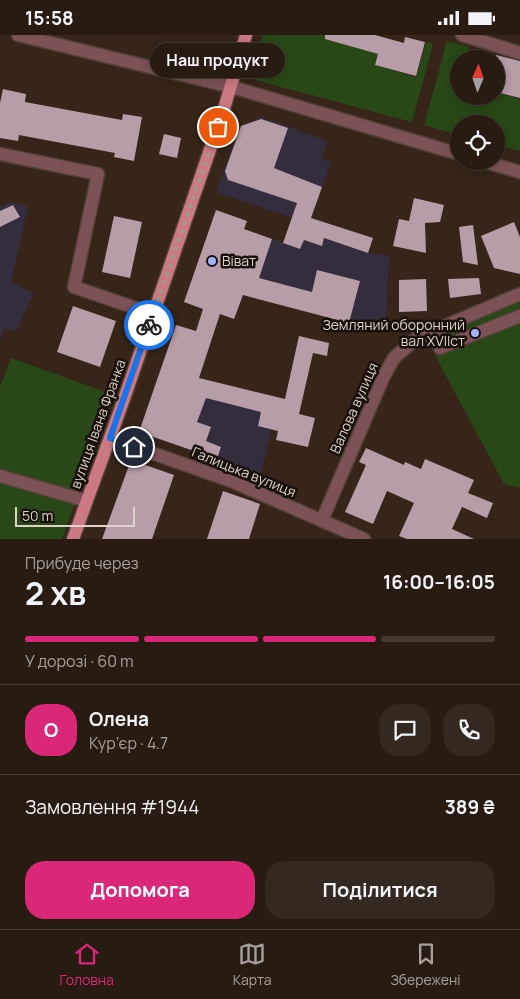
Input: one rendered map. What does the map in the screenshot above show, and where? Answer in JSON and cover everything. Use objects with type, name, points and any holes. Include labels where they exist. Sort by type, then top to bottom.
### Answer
[{"type":"main road","name":"вулиця Івана Франка","points":[[73,539],[232,87],[246,35]]},
{"type":"street","points":[[18,35],[232,87],[450,151]]},
{"type":"street","points":[[462,35],[520,53]]},
{"type":"street","points":[[0,154],[98,173],[74,287],[153,314]]},
{"type":"street","points":[[505,168],[520,172]]},
{"type":"street","name":"Валова вулиця","points":[[322,520],[394,358],[417,338],[520,293]]},
{"type":"street","points":[[440,348],[520,316]]},
{"type":"street","name":"Галицька вулиця","points":[[110,438],[218,476],[364,539]]},
{"type":"street","points":[[0,476],[87,501]]},
{"type":"shaded area","points":[[262,117],[328,141],[321,158],[331,162],[308,223],[216,192],[240,126]]},
{"type":"shaded area","points":[[10,202],[28,206],[11,282],[34,293],[16,331],[4,329],[0,341],[0,206]]},
{"type":"shaded area","points":[[324,238],[368,253],[389,256],[386,332],[349,323],[360,281],[317,270],[312,292],[259,278],[272,239],[300,249],[303,240],[321,246]]},
{"type":"shaded area","points":[[160,371],[279,397],[261,474],[139,432]]},
{"type":"green space","points":[[263,35],[344,35],[342,44],[378,54],[375,65],[416,77],[426,42],[433,44],[412,122],[251,79]]},
{"type":"green space","points":[[447,41],[469,47],[468,50],[450,50],[450,105],[505,105],[505,95],[520,99],[520,151],[505,147],[505,115],[450,115],[450,132],[424,125]]},
{"type":"green space","points":[[520,302],[520,488],[504,484],[438,361],[429,339]]},
{"type":"green space","points":[[11,358],[114,395],[62,539],[0,539],[0,387]]},
{"type":"building","points":[[325,35],[375,35],[404,43],[405,37],[425,42],[416,76],[375,65],[378,54],[325,39]]},
{"type":"building","points":[[505,57],[520,61],[520,98],[505,94]]},
{"type":"building","points":[[3,89],[26,94],[25,102],[122,120],[123,114],[142,117],[134,161],[114,157],[115,153],[19,135],[18,141],[0,138],[0,103]]},
{"type":"building","points":[[261,119],[288,128],[274,168],[322,187],[311,218],[373,238],[368,253],[324,238],[322,246],[304,240],[300,249],[283,243],[297,203],[228,180],[225,171],[241,126]]},
{"type":"building","points":[[164,134],[181,138],[177,158],[159,154]]},
{"type":"building","points":[[414,198],[444,205],[440,222],[425,223],[426,253],[393,246],[399,219],[409,221]]},
{"type":"building","points":[[13,205],[20,217],[0,227],[0,211]]},
{"type":"building","points":[[216,210],[247,221],[244,229],[272,239],[259,278],[312,292],[317,270],[360,281],[349,323],[243,295],[234,319],[220,314],[199,378],[285,399],[299,336],[329,343],[327,356],[313,353],[299,414],[315,418],[308,447],[276,440],[278,431],[258,426],[261,412],[206,398],[197,422],[211,427],[206,441],[221,447],[217,459],[139,432],[176,325],[196,331],[203,309],[184,302]]},
{"type":"building","points":[[114,216],[142,222],[130,278],[102,272]]},
{"type":"building","points":[[514,222],[520,237],[520,274],[494,268],[481,236]]},
{"type":"building","points":[[473,225],[478,265],[463,262],[459,227]]},
{"type":"building","points":[[479,278],[481,294],[450,298],[448,279]]},
{"type":"building","points":[[426,279],[427,311],[399,312],[399,280]]},
{"type":"building","points":[[73,306],[116,321],[100,367],[57,352]]},
{"type":"building","points":[[366,448],[404,465],[405,462],[421,469],[425,459],[474,480],[468,493],[493,503],[487,518],[462,507],[452,529],[474,539],[407,539],[399,536],[414,503],[387,491],[373,524],[345,512],[366,465],[359,462]]},
{"type":"building","points":[[131,460],[174,475],[152,539],[102,539]]},
{"type":"building","points":[[223,491],[260,504],[249,539],[207,539]]},
{"type":"way so far","points":[[149,325],[218,127]]},
{"type":"place","name":"Наш продукт","points":[[218,127]]},
{"type":"place","name":"Віват","points":[[212,261]]},
{"type":"place","name":"Земляний оборонний вал XVIIст","points":[[475,333]]},
{"type":"route","points":[[134,447],[110,438],[149,325]]}]
